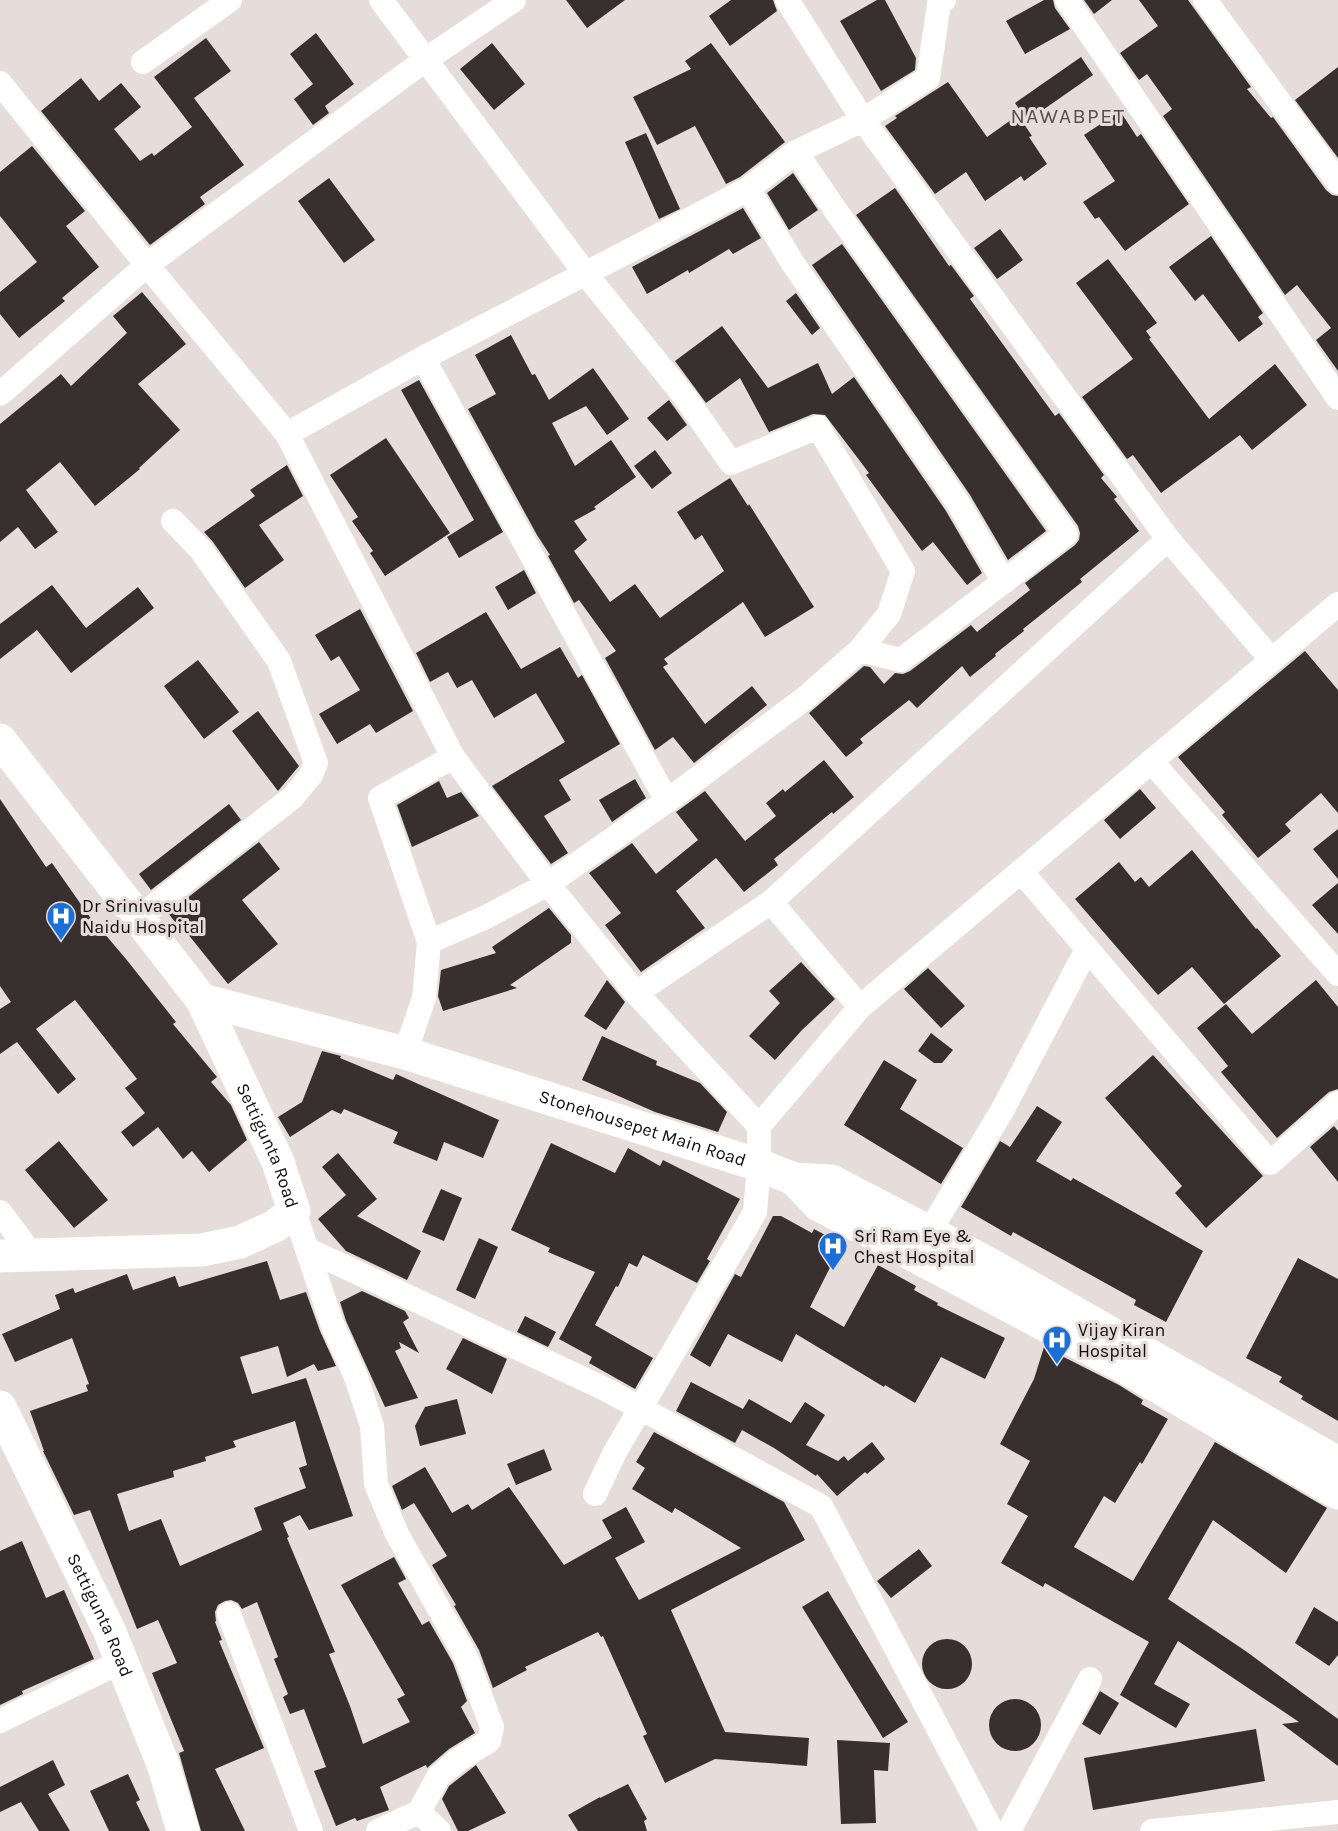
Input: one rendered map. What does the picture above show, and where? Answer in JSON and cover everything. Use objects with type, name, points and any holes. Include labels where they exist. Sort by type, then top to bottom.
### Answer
[{"type":"main road","points":[[0,740],[202,1000]]},
{"type":"main road","name":"Stonehousepet Main Road","points":[[202,1000],[405,1053],[759,1165],[794,1179],[819,1204],[987,1278],[1128,1369],[1338,1493]]},
{"type":"main road","name":"Settigunta Road","points":[[0,1256],[202,1250],[240,1242],[275,1226],[294,1211],[278,1162],[202,1000]]},
{"type":"main road","points":[[794,1179],[831,1181],[929,1232],[987,1278],[1338,1463]]},
{"type":"main road","name":"Settigunta Road","points":[[0,1407],[109,1630],[163,1764],[183,1831]]},
{"type":"street","points":[[142,62],[230,0]]},
{"type":"street","points":[[381,0],[585,273],[685,398],[731,463],[818,427],[903,571],[889,614],[860,650],[804,699],[667,801],[548,884],[486,917],[429,942]]},
{"type":"street","points":[[0,394],[147,265],[425,60],[514,0]]},
{"type":"street","points":[[787,0],[863,120],[1168,539],[1271,659]]},
{"type":"street","points":[[287,434],[423,358],[748,189],[796,152],[863,120],[928,78],[939,4],[944,0]]},
{"type":"street","points":[[1067,0],[1338,398]]},
{"type":"street","points":[[1205,0],[1338,182]]},
{"type":"street","points":[[0,82],[287,434],[453,757],[548,884],[636,993],[759,1126]]},
{"type":"street","points":[[796,152],[1066,534],[901,660],[860,650]]},
{"type":"street","points":[[748,189],[792,262],[958,503],[1004,582]]},
{"type":"street","points":[[423,358],[667,801]]},
{"type":"street","points":[[138,918],[293,796],[311,775],[316,763],[279,661],[201,550],[173,521]]},
{"type":"street","points":[[636,993],[771,902],[1168,539]]},
{"type":"street","points":[[595,1494],[615,1452],[755,1212],[759,1165],[759,1126],[860,1007],[1338,604]]},
{"type":"street","points":[[405,1053],[424,998],[429,942],[380,798],[453,757]]},
{"type":"street","points":[[1151,760],[1338,974]]},
{"type":"street","points":[[1021,871],[1270,1163],[1338,1103]]},
{"type":"street","points":[[771,902],[860,1007]]},
{"type":"street","points":[[929,1232],[1003,1109],[1087,949]]},
{"type":"street","points":[[294,1211],[333,1326],[356,1377],[372,1426],[376,1484],[397,1534],[466,1657],[492,1727],[489,1741],[458,1760],[438,1777],[419,1812],[378,1831]]},
{"type":"street","points":[[0,1212],[32,1255]]},
{"type":"street","points":[[309,1250],[605,1389],[821,1506],[992,1831]]},
{"type":"street","points":[[229,1614],[311,1831]]},
{"type":"street","points":[[0,1721],[122,1661]]},
{"type":"street","points":[[1009,1831],[1090,1679]]},
{"type":"street","points":[[419,1812],[439,1831]]},
{"type":"street","points":[[1152,1831],[1338,1812]]},
{"type":"building","points":[[566,0],[625,0],[587,28]]},
{"type":"building","points":[[731,0],[773,0],[777,11],[730,46],[709,16]]},
{"type":"building","points":[[877,0],[885,0],[916,58],[915,70],[881,91],[840,21]]},
{"type":"building","points":[[1044,0],[1053,0],[1055,8],[1070,29],[1025,54],[1006,21]]},
{"type":"building","points":[[1084,0],[1112,0],[1094,14]]},
{"type":"building","points":[[1139,0],[1188,0],[1251,87],[1247,89],[1271,118],[1273,117],[1326,190],[1338,196],[1338,371],[1316,340],[1331,328],[1297,285],[1285,295],[1163,116],[1172,109],[1147,74],[1139,80],[1120,53],[1158,26]]},
{"type":"building","points":[[316,33],[354,84],[325,106],[329,113],[313,125],[294,99],[313,84],[290,54]]},
{"type":"building","points":[[206,38],[231,71],[194,98],[244,165],[200,197],[205,204],[150,245],[41,111],[81,78],[99,101],[121,83],[141,107],[114,129],[140,161],[152,153],[154,156],[192,127],[154,77]]},
{"type":"building","points":[[492,43],[525,84],[494,110],[460,69]]},
{"type":"building","points":[[711,43],[785,142],[740,177],[726,184],[695,126],[657,145],[633,97],[691,69],[685,61]]},
{"type":"building","points":[[1081,57],[1093,75],[1027,121],[1015,103]]},
{"type":"building","points":[[1338,67],[1338,158],[1295,100]]},
{"type":"building","points":[[948,82],[987,137],[1018,115],[1047,164],[1024,181],[1021,176],[985,201],[966,172],[935,194],[885,126],[897,118],[895,116]]},
{"type":"building","points":[[1120,111],[1137,137],[1141,134],[1189,204],[1125,251],[1099,217],[1095,219],[1083,202],[1115,181],[1084,135]]},
{"type":"building","points":[[646,133],[680,209],[659,219],[625,142]]},
{"type":"building","points":[[32,146],[85,211],[66,226],[99,267],[62,298],[65,301],[19,338],[0,314],[0,292],[37,262],[0,216],[0,172]]},
{"type":"building","points":[[793,173],[818,210],[789,230],[767,193]]},
{"type":"building","points":[[329,178],[375,240],[344,263],[298,201]]},
{"type":"building","points":[[895,188],[949,266],[951,265],[974,296],[970,299],[1055,416],[1059,413],[1104,475],[1101,478],[1117,497],[1114,499],[1139,531],[1080,579],[1082,582],[1023,629],[1024,631],[970,677],[962,666],[917,708],[909,700],[860,739],[863,743],[846,757],[809,713],[864,666],[870,667],[884,684],[895,673],[903,674],[910,671],[971,625],[977,632],[1030,590],[1025,583],[1075,545],[1080,533],[1078,526],[856,215]]},
{"type":"building","points":[[743,208],[761,238],[733,254],[729,249],[647,294],[632,267]]},
{"type":"building","points":[[1000,229],[1023,260],[997,279],[974,248]]},
{"type":"building","points":[[1211,236],[1263,313],[1258,317],[1263,324],[1239,342],[1203,294],[1195,301],[1169,267]]},
{"type":"building","points":[[842,244],[1046,531],[1008,560],[970,495],[812,265]]},
{"type":"building","points":[[1108,259],[1157,323],[1146,331],[1151,338],[1149,339],[1209,419],[1275,364],[1307,405],[1252,450],[1240,435],[1161,493],[1133,455],[1127,459],[1082,397],[1133,359],[1076,283]]},
{"type":"building","points":[[142,292],[186,344],[138,384],[180,430],[140,469],[95,506],[60,462],[26,490],[58,532],[35,549],[18,527],[0,542],[0,424],[61,374],[71,386],[127,333],[113,316]]},
{"type":"building","points":[[796,293],[820,328],[812,335],[786,301]]},
{"type":"building","points":[[722,326],[768,388],[818,363],[832,394],[854,377],[946,511],[982,573],[967,585],[933,542],[922,551],[866,475],[869,473],[825,415],[813,414],[769,432],[740,378],[706,403],[675,361]]},
{"type":"building","points":[[511,335],[532,375],[535,374],[549,400],[593,368],[629,419],[607,435],[586,406],[552,423],[575,466],[611,440],[636,477],[594,507],[596,509],[574,521],[587,540],[574,551],[610,602],[635,584],[660,618],[724,571],[702,535],[695,540],[677,512],[730,478],[814,607],[765,637],[743,602],[664,659],[668,664],[663,667],[705,724],[752,686],[767,705],[694,763],[673,737],[655,750],[605,658],[616,651],[579,600],[574,603],[548,556],[550,555],[468,409],[496,394],[475,355]]},
{"type":"building","points":[[419,380],[503,532],[459,558],[447,537],[474,520],[401,390]]},
{"type":"building","points":[[669,400],[687,425],[667,441],[647,418]]},
{"type":"building","points":[[386,438],[450,533],[385,576],[370,553],[373,551],[352,521],[358,517],[330,475]]},
{"type":"building","points":[[655,450],[672,473],[652,489],[634,466]]},
{"type":"building","points":[[287,465],[303,496],[259,525],[284,560],[245,588],[204,532],[255,496],[250,490]]},
{"type":"building","points":[[524,570],[536,593],[508,610],[495,587]]},
{"type":"building","points":[[52,585],[86,628],[138,587],[154,608],[71,673],[37,630],[0,659],[0,624]]},
{"type":"building","points":[[360,609],[413,711],[376,733],[370,724],[337,744],[319,714],[360,690],[339,656],[331,661],[315,635]]},
{"type":"building","points":[[486,612],[521,669],[560,647],[578,678],[582,675],[620,744],[559,780],[571,800],[544,816],[568,853],[551,864],[492,786],[565,742],[536,693],[494,718],[472,680],[457,688],[448,672],[430,682],[416,653]]},
{"type":"building","points":[[1305,651],[1338,690],[1338,813],[1321,793],[1285,824],[1291,831],[1258,858],[1222,815],[1225,812],[1178,757]]},
{"type":"building","points":[[198,660],[239,712],[204,739],[164,686]]},
{"type":"building","points":[[258,711],[299,766],[278,791],[232,731]]},
{"type":"building","points":[[824,760],[854,797],[774,859],[778,865],[744,892],[716,858],[676,891],[705,928],[641,972],[605,925],[621,913],[589,873],[632,843],[656,874],[698,840],[676,812],[705,791],[745,841],[776,816],[766,803],[783,789],[785,792]]},
{"type":"building","points":[[635,779],[646,798],[612,822],[599,800]]},
{"type":"building","points":[[439,781],[447,798],[461,792],[479,816],[412,847],[397,805]]},
{"type":"building","points":[[1140,789],[1156,808],[1120,839],[1104,820]]},
{"type":"building","points":[[0,799],[46,867],[52,863],[101,933],[103,932],[126,959],[176,1022],[173,1024],[217,1077],[211,1082],[231,1105],[247,1140],[209,1172],[192,1151],[183,1159],[158,1127],[133,1147],[121,1132],[145,1113],[125,1088],[137,1079],[75,1000],[36,1029],[76,1079],[58,1094],[17,1042],[0,1054],[0,1009],[11,1002],[0,986]]},
{"type":"building","points":[[229,804],[241,820],[151,890],[139,874]]},
{"type":"building","points":[[1338,829],[1338,879],[1313,849]]},
{"type":"building","points":[[259,842],[280,869],[242,900],[278,944],[228,984],[168,913]]},
{"type":"building","points":[[1192,850],[1281,956],[1224,1004],[1192,967],[1158,995],[1075,899],[1119,862],[1135,882],[1141,877],[1149,887]]},
{"type":"building","points":[[1338,883],[1338,934],[1312,905]]},
{"type":"building","points":[[549,908],[571,935],[571,943],[510,985],[517,988],[443,1011],[438,996],[441,970],[496,953],[492,947]]},
{"type":"building","points":[[801,962],[835,999],[775,1060],[749,1036],[780,1003],[769,991]]},
{"type":"building","points":[[928,968],[965,1006],[941,1028],[904,989]]},
{"type":"building","points":[[607,980],[625,1002],[606,1030],[584,1016]]},
{"type":"building","points":[[1316,980],[1338,1007],[1338,1089],[1329,1092],[1277,1138],[1221,1072],[1228,1066],[1197,1028],[1226,1004],[1252,1034]]},
{"type":"building","points":[[931,1033],[953,1050],[942,1063],[934,1063],[918,1051]]},
{"type":"building","points":[[602,1036],[657,1061],[656,1065],[700,1083],[727,1112],[718,1132],[655,1112],[582,1080]]},
{"type":"building","points":[[322,1051],[341,1056],[340,1058],[393,1080],[396,1074],[499,1120],[483,1158],[444,1142],[437,1161],[393,1143],[398,1132],[344,1109],[341,1114],[332,1110],[290,1137],[278,1117],[302,1102]]},
{"type":"building","points":[[1153,1055],[1263,1176],[1206,1228],[1175,1193],[1182,1186],[1105,1098]]},
{"type":"building","points":[[884,1060],[917,1080],[900,1109],[963,1148],[941,1184],[844,1125]]},
{"type":"building","points":[[1037,1106],[1062,1122],[1036,1161],[1071,1181],[1073,1178],[1203,1251],[1166,1322],[1134,1305],[1136,1300],[1013,1232],[1011,1236],[961,1207],[1000,1141],[1010,1147]]},
{"type":"building","points":[[1334,1126],[1338,1131],[1338,1182],[1310,1147]]},
{"type":"building","points":[[59,1141],[108,1200],[74,1228],[25,1170]]},
{"type":"building","points":[[551,1143],[615,1173],[628,1148],[660,1166],[663,1160],[740,1199],[707,1259],[710,1261],[697,1283],[643,1255],[637,1267],[629,1263],[618,1287],[616,1286],[595,1325],[653,1358],[635,1389],[589,1363],[592,1357],[559,1339],[595,1272],[548,1252],[550,1248],[511,1230]]},
{"type":"building","points":[[338,1153],[377,1199],[357,1216],[421,1251],[407,1280],[346,1251],[318,1219],[346,1195],[322,1167]]},
{"type":"building","points":[[441,1189],[462,1198],[444,1241],[422,1232]]},
{"type":"building","points":[[773,1216],[781,1216],[812,1233],[814,1229],[842,1244],[810,1307],[844,1327],[878,1265],[916,1286],[914,1290],[938,1303],[937,1305],[1005,1338],[985,1379],[941,1357],[915,1403],[796,1334],[782,1362],[728,1334],[710,1367],[690,1355],[735,1274],[741,1277]]},
{"type":"building","points":[[479,1238],[498,1247],[475,1299],[456,1290]]},
{"type":"building","points":[[1298,1258],[1338,1279],[1338,1421],[1301,1399],[1303,1396],[1279,1382],[1282,1377],[1246,1358]]},
{"type":"building","points":[[267,1261],[280,1300],[306,1292],[336,1366],[318,1371],[314,1364],[287,1377],[278,1346],[240,1357],[252,1394],[306,1378],[353,1516],[309,1530],[300,1515],[283,1523],[289,1537],[287,1538],[335,1652],[329,1654],[363,1744],[410,1722],[397,1699],[405,1695],[341,1585],[394,1557],[406,1579],[398,1583],[422,1625],[429,1621],[453,1663],[467,1701],[461,1707],[475,1733],[449,1749],[427,1768],[426,1765],[380,1787],[389,1810],[357,1821],[355,1818],[336,1826],[314,1771],[326,1767],[304,1709],[290,1714],[283,1697],[288,1694],[274,1659],[278,1657],[257,1602],[242,1609],[238,1603],[231,1600],[218,1605],[215,1612],[215,1622],[222,1640],[219,1641],[264,1748],[215,1769],[245,1831],[201,1831],[179,1753],[184,1751],[152,1673],[177,1663],[158,1620],[137,1629],[90,1510],[74,1515],[43,1451],[30,1411],[88,1391],[86,1385],[89,1384],[72,1338],[15,1362],[2,1334],[60,1309],[55,1295],[73,1288],[75,1293],[127,1274],[133,1290],[175,1276],[179,1287]],"holes":[[[295,1421],[307,1465],[299,1468],[306,1488],[254,1508],[262,1530],[180,1566],[161,1519],[129,1531],[117,1494],[174,1477],[173,1471],[206,1461],[205,1457],[236,1447],[233,1441]]]},
{"type":"building","points":[[362,1291],[405,1311],[409,1318],[403,1322],[419,1353],[399,1342],[401,1348],[395,1351],[418,1398],[385,1407],[346,1321],[340,1302]]},
{"type":"building","points":[[525,1316],[556,1332],[548,1347],[517,1332]]},
{"type":"building","points":[[463,1338],[507,1359],[492,1394],[446,1369]]},
{"type":"building","points":[[1044,1347],[1119,1385],[1143,1400],[1141,1404],[1168,1419],[1142,1464],[1140,1462],[1115,1503],[1104,1496],[1074,1547],[1133,1581],[1215,1442],[1327,1508],[1286,1573],[1213,1520],[1168,1599],[1247,1652],[1338,1719],[1338,1766],[1282,1724],[1299,1722],[1178,1641],[1154,1684],[1190,1704],[1176,1728],[1120,1695],[1149,1642],[1045,1583],[1043,1587],[1001,1563],[1028,1516],[1007,1504],[1030,1461],[1000,1444],[1034,1379]]},
{"type":"building","points":[[691,1382],[743,1409],[749,1399],[791,1423],[805,1402],[825,1415],[806,1445],[838,1461],[844,1456],[848,1461],[872,1442],[885,1459],[867,1474],[865,1472],[837,1496],[817,1474],[816,1476],[742,1430],[735,1443],[676,1411]]},
{"type":"building","points":[[457,1399],[466,1434],[420,1446],[415,1426],[425,1407]]},
{"type":"building","points":[[654,1432],[784,1502],[805,1540],[671,1610],[725,1732],[809,1738],[807,1766],[715,1759],[665,1783],[643,1736],[647,1734],[603,1636],[601,1637],[598,1632],[525,1667],[527,1670],[493,1688],[479,1650],[432,1565],[447,1556],[414,1503],[402,1510],[392,1486],[425,1467],[452,1513],[468,1504],[472,1510],[509,1487],[564,1565],[612,1538],[602,1520],[626,1507],[645,1542],[615,1558],[639,1600],[741,1548],[675,1508],[672,1513],[632,1489],[645,1468],[636,1462]]},
{"type":"building","points":[[544,1449],[552,1470],[516,1485],[507,1464]]},
{"type":"building","points":[[22,1541],[46,1598],[64,1590],[94,1659],[22,1691],[23,1694],[0,1705],[0,1551]]},
{"type":"building","points":[[919,1549],[932,1566],[891,1598],[877,1581]]},
{"type":"building","points":[[828,1591],[908,1722],[883,1738],[802,1607]]},
{"type":"building","points":[[1314,1607],[1338,1622],[1338,1655],[1329,1666],[1295,1643]]},
{"type":"building","points":[[942,1639],[952,1639],[965,1646],[972,1659],[972,1669],[965,1682],[952,1689],[942,1689],[933,1685],[926,1678],[922,1669],[922,1659],[926,1650],[933,1643]]},
{"type":"building","points":[[1100,1691],[1119,1703],[1100,1735],[1082,1724]]},
{"type":"building","points":[[1015,1699],[1025,1701],[1033,1707],[1039,1715],[1041,1725],[1039,1735],[1033,1743],[1025,1749],[1015,1751],[1005,1749],[997,1743],[991,1735],[989,1725],[991,1715],[997,1707],[1005,1701]]},
{"type":"building","points":[[1256,1729],[1265,1781],[1093,1810],[1084,1758]]},
{"type":"building","points":[[837,1740],[890,1743],[888,1771],[874,1770],[876,1823],[841,1824]]},
{"type":"building","points":[[53,1760],[65,1785],[48,1794],[70,1831],[39,1831],[21,1802],[0,1812],[0,1787]]},
{"type":"building","points":[[476,1765],[506,1813],[468,1831],[458,1831],[442,1799],[449,1786]]},
{"type":"building","points":[[128,1774],[140,1800],[136,1802],[150,1831],[109,1831],[90,1791]]},
{"type":"building","points":[[628,1784],[647,1819],[644,1821],[647,1831],[578,1831],[568,1815]]},
{"type":"place","name":"Dr Srinivasulu Naidu Hospital","points":[[61,942]]},
{"type":"place","name":"Sri Ram Eye & Chest Hospital","points":[[833,1272]]},
{"type":"place","name":"Vijay Kiran Hospital","points":[[1057,1366]]},
{"type":"district","name":"NAWABPET","points":[[1068,116]]}]
